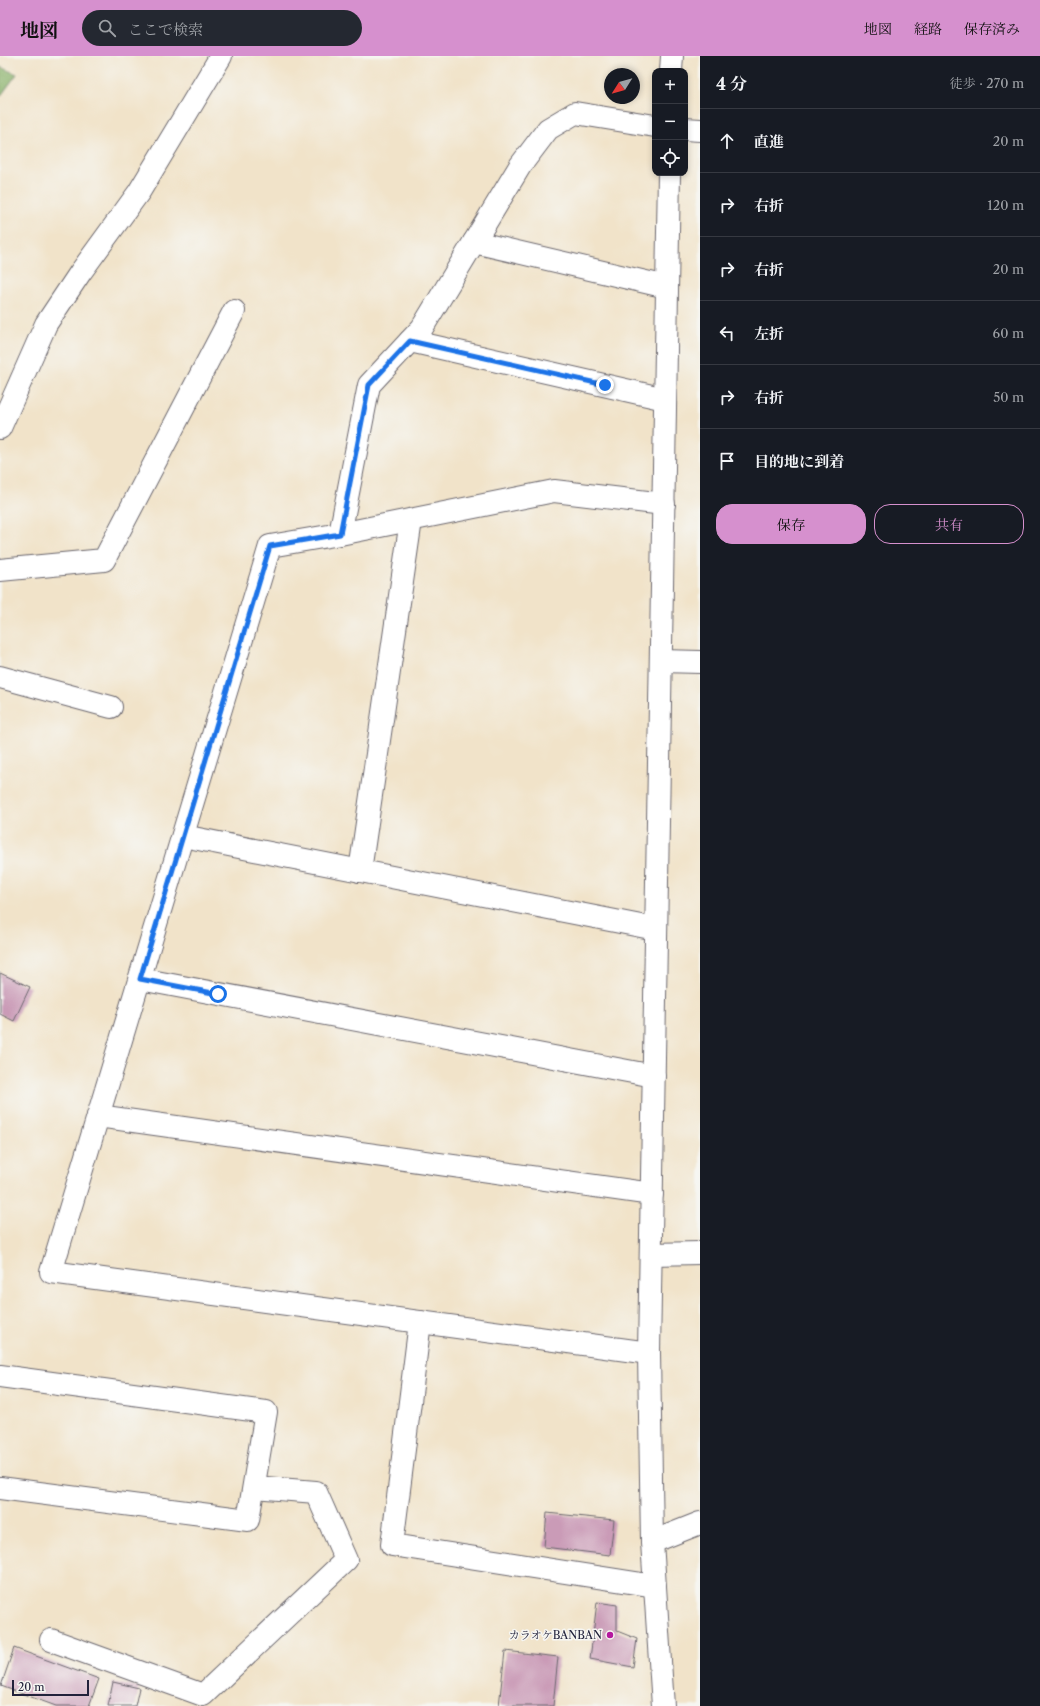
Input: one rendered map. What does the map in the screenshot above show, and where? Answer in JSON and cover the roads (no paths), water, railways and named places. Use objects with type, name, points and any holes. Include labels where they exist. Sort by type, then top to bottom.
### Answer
[{"type":"street","points":[[0,428],[46,324],[80,273],[139,192],[221,56]]},
{"type":"street","points":[[671,68],[672,56]]},
{"type":"street","points":[[340,534],[369,385],[422,328],[520,166],[548,130],[575,113],[652,126]]},
{"type":"street","points":[[688,129],[700,130]]},
{"type":"street","points":[[663,1706],[652,1542],[649,1353],[669,176]]},
{"type":"street","points":[[474,242],[667,287]]},
{"type":"street","points":[[0,570],[104,560],[234,311]]},
{"type":"street","points":[[410,341],[665,399]]},
{"type":"street","points":[[649,1353],[51,1272],[270,546],[340,534],[554,491],[664,504]]},
{"type":"street","points":[[360,871],[411,520]]},
{"type":"street","points":[[661,661],[700,662]]},
{"type":"street","points":[[0,677],[111,707]]},
{"type":"street","points":[[183,836],[656,929]]},
{"type":"street","points":[[140,979],[654,1076]]},
{"type":"street","points":[[98,1116],[652,1194]]},
{"type":"street","points":[[651,1254],[700,1253]]},
{"type":"street","points":[[420,1322],[392,1545],[655,1586]]},
{"type":"street","points":[[0,1376],[266,1412],[248,1520],[0,1488]]},
{"type":"street","points":[[51,1640],[204,1695],[346,1560],[316,1492],[254,1487]]},
{"type":"street","points":[[652,1542],[700,1523]]},
{"type":"place","name":"カラオケBANBAN","points":[[610,1635]]}]
